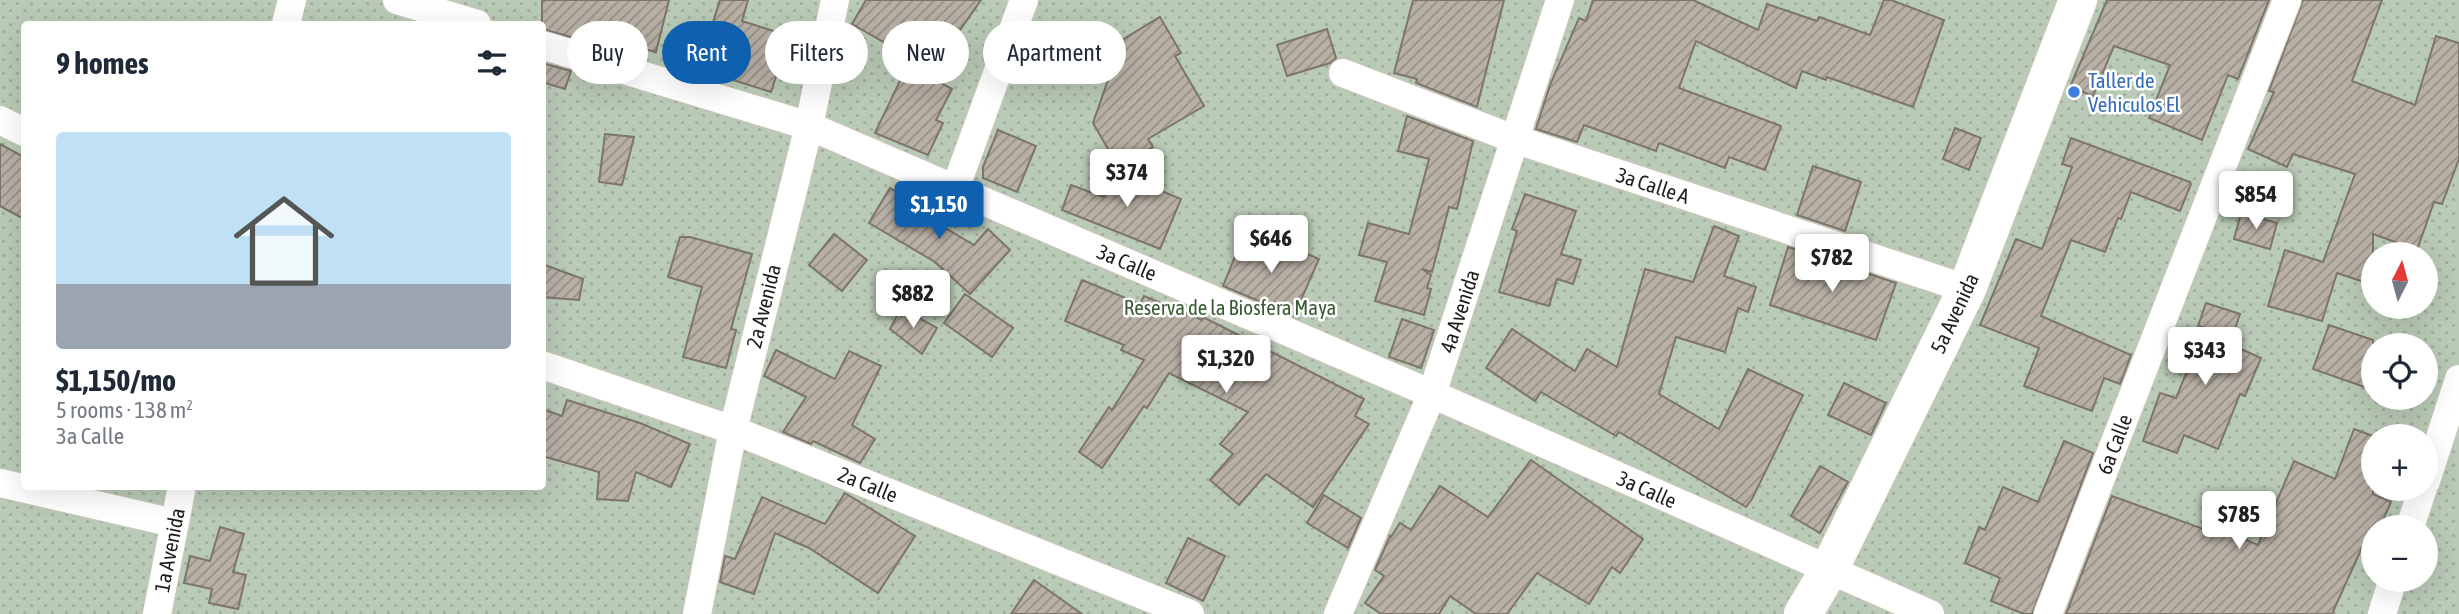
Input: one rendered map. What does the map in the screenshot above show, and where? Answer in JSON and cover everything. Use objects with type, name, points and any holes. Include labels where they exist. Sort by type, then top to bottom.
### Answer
[{"type":"street","points":[[287,21],[292,0]]},
{"type":"street","points":[[397,0],[467,21]]},
{"type":"street","name":"2a Avenida","points":[[697,614],[733,430],[808,126],[835,0]]},
{"type":"street","points":[[955,189],[1024,0]]},
{"type":"street","name":"4a Avenida","points":[[1338,614],[1433,394],[1560,0]]},
{"type":"street","name":"5a Avenida","points":[[1803,614],[1829,570],[1967,289],[2078,0]]},
{"type":"street","name":"6a Calle","points":[[2048,614],[2287,0]]},
{"type":"street","name":"3a Calle","points":[[546,45],[808,126],[1433,394],[1930,614]]},
{"type":"street","name":"3a Calle A","points":[[1343,73],[1514,139],[1967,289]]},
{"type":"street","points":[[0,120],[21,130]]},
{"type":"street","name":"2a Calle","points":[[546,366],[733,430],[1190,614]]},
{"type":"street","points":[[2438,444],[2459,379]]},
{"type":"street","points":[[0,483],[21,488]]},
{"type":"street","points":[[30,490],[174,523]]},
{"type":"street","name":"1a Avenida","points":[[157,614],[181,490]]},
{"type":"street","points":[[2382,614],[2389,592]]},
{"type":"green space","name":"Reserva de la Biosfera Maya","points":[[0,0],[2459,0],[2459,614],[0,614]]},
{"type":"building","points":[[542,0],[669,0],[656,52],[648,50],[648,21],[567,21],[567,36],[546,30],[546,21],[542,21]]},
{"type":"building","points":[[720,0],[748,0],[742,21],[713,21]]},
{"type":"building","points":[[866,0],[981,0],[966,21],[882,21],[882,41],[868,33],[868,21],[854,21]]},
{"type":"building","points":[[1413,0],[1504,0],[1477,107],[1416,83],[1417,79],[1394,73]]},
{"type":"building","points":[[1593,0],[1693,0],[1758,30],[1767,4],[1817,21],[1819,17],[1870,35],[1884,0],[1891,0],[1944,20],[1913,107],[1802,71],[1796,88],[1696,41],[1679,88],[1781,126],[1765,170],[1729,157],[1725,168],[1659,143],[1656,151],[1584,125],[1577,142],[1536,129],[1550,85],[1579,18],[1586,21]]},
{"type":"building","points":[[2107,0],[2269,0],[2238,79],[2228,75],[2202,140],[2149,118],[2170,65],[2114,46],[2093,96],[2070,87]]},
{"type":"building","points":[[2303,0],[2382,0],[2352,81],[2415,105],[2436,36],[2459,43],[2459,159],[2442,204],[2434,202],[2420,242],[2395,242],[2373,234],[2373,242],[2361,242],[2361,281],[2337,273],[2322,321],[2268,306],[2285,250],[2323,262],[2355,174],[2293,154],[2287,167],[2248,149],[2274,92],[2269,91]]},
{"type":"building","points":[[1160,17],[1181,53],[1175,56],[1204,106],[1148,139],[1153,147],[1119,168],[1093,123],[1107,84],[1126,84],[1126,38]]},
{"type":"building","points":[[751,24],[765,28],[765,84],[774,84],[771,92],[746,84],[751,84]]},
{"type":"building","points":[[1327,29],[1336,58],[1330,63],[1287,76],[1277,45]]},
{"type":"building","points":[[546,64],[567,70],[565,89],[546,83]]},
{"type":"building","points":[[899,84],[943,84],[952,89],[936,120],[943,123],[928,155],[875,133]]},
{"type":"building","points":[[1407,116],[1473,141],[1457,209],[1449,207],[1432,272],[1422,269],[1431,275],[1427,288],[1431,289],[1424,315],[1375,301],[1387,262],[1359,255],[1368,223],[1409,234],[1429,159],[1398,151]]},
{"type":"building","points":[[1955,128],[1981,138],[1969,170],[1943,159]]},
{"type":"building","points":[[998,130],[1036,146],[1017,192],[983,178],[983,167]]},
{"type":"building","points":[[605,134],[634,137],[622,185],[599,182]]},
{"type":"building","points":[[2071,138],[2191,184],[2180,211],[2131,192],[2105,252],[2071,240],[2041,316],[2131,355],[2120,384],[2104,378],[2092,411],[2024,386],[2039,348],[1980,325],[2016,239],[2042,249],[2072,167],[2062,164]]},
{"type":"building","points":[[0,144],[21,155],[21,217],[0,206]]},
{"type":"building","points":[[1813,166],[1861,182],[1845,231],[1797,215]]},
{"type":"building","points":[[1114,171],[1181,199],[1160,249],[1062,210],[1071,185],[1104,197]]},
{"type":"building","points":[[890,188],[923,208],[920,213],[974,245],[988,229],[1010,250],[970,294],[935,262],[869,223]]},
{"type":"building","points":[[1525,194],[1576,211],[1561,254],[1581,260],[1573,284],[1557,279],[1549,306],[1499,292],[1517,231],[1512,229]]},
{"type":"building","points":[[2241,213],[2277,223],[2270,249],[2234,239]]},
{"type":"building","points":[[1714,226],[1739,236],[1724,276],[1756,287],[1748,312],[1738,308],[1725,352],[1676,337],[1659,394],[1719,429],[1748,369],[1803,395],[1746,507],[1619,432],[1616,436],[1541,392],[1535,401],[1486,368],[1512,329],[1575,371],[1587,349],[1617,367],[1645,269],[1693,282]]},
{"type":"building","points":[[834,234],[867,260],[842,291],[809,265]]},
{"type":"building","points":[[680,237],[690,237],[752,254],[731,329],[736,330],[726,368],[683,357],[702,287],[668,277]]},
{"type":"building","points":[[1242,239],[1281,255],[1285,244],[1319,259],[1294,316],[1223,286]]},
{"type":"building","points":[[1788,247],[1896,283],[1876,340],[1770,305]]},
{"type":"building","points":[[546,265],[583,279],[579,300],[546,297]]},
{"type":"building","points":[[1082,280],[1140,304],[1144,296],[1202,320],[1203,317],[1364,399],[1355,416],[1369,424],[1313,507],[1266,474],[1239,505],[1210,480],[1233,454],[1220,444],[1248,412],[1169,373],[1147,408],[1144,406],[1102,468],[1079,452],[1109,407],[1112,410],[1144,360],[1121,350],[1124,345],[1065,321]]},
{"type":"building","points":[[965,294],[1013,328],[992,357],[944,323]]},
{"type":"building","points":[[2206,303],[2240,314],[2230,344],[2261,358],[2245,396],[2240,394],[2218,449],[2184,435],[2177,453],[2143,441],[2160,393],[2176,398],[2205,328],[2198,326]]},
{"type":"building","points":[[901,308],[937,328],[922,354],[890,329]]},
{"type":"building","points":[[1402,319],[1434,330],[1421,368],[1389,357]]},
{"type":"building","points":[[2329,325],[2361,336],[2361,386],[2313,369]]},
{"type":"building","points":[[776,350],[835,379],[849,351],[881,366],[852,425],[875,439],[860,463],[813,441],[811,444],[783,432],[806,397],[764,376]]},
{"type":"building","points":[[1844,383],[1886,403],[1871,435],[1828,415]]},
{"type":"building","points":[[567,400],[640,423],[690,444],[671,487],[636,472],[628,501],[597,499],[599,472],[546,457],[546,410],[562,416]]},
{"type":"building","points":[[2354,429],[2361,432],[2361,501],[2391,502],[2385,515],[2361,515],[2361,550],[2332,614],[2066,614],[2112,496],[2220,535],[2222,530],[2258,545],[2294,461],[2335,479]]},
{"type":"building","points":[[2064,441],[2093,453],[2032,614],[2024,614],[1991,601],[2000,578],[1965,563],[1979,527],[1985,530],[2003,487],[2038,502]]},
{"type":"building","points":[[1531,460],[1643,539],[1620,573],[1612,567],[1589,604],[1537,573],[1507,614],[1476,614],[1450,596],[1439,614],[1381,614],[1365,603],[1384,576],[1375,570],[1390,536],[1400,523],[1411,530],[1440,486],[1488,517]]},
{"type":"building","points":[[1820,466],[1848,482],[1820,533],[1791,516]]},
{"type":"building","points":[[845,493],[915,536],[878,593],[809,548],[775,533],[754,594],[720,582],[725,556],[735,559],[762,497],[825,524]]},
{"type":"building","points":[[1324,495],[1361,518],[1348,548],[1307,523]]},
{"type":"building","points":[[220,527],[244,534],[233,572],[246,575],[238,609],[209,603],[212,589],[184,583],[190,556],[210,561]]},
{"type":"building","points":[[1188,538],[1225,556],[1203,601],[1166,583]]},
{"type":"building","points":[[1034,580],[1082,614],[1011,614]]},
{"type":"place","name":"Taller de Vehiculos El","points":[[2074,92]]}]
